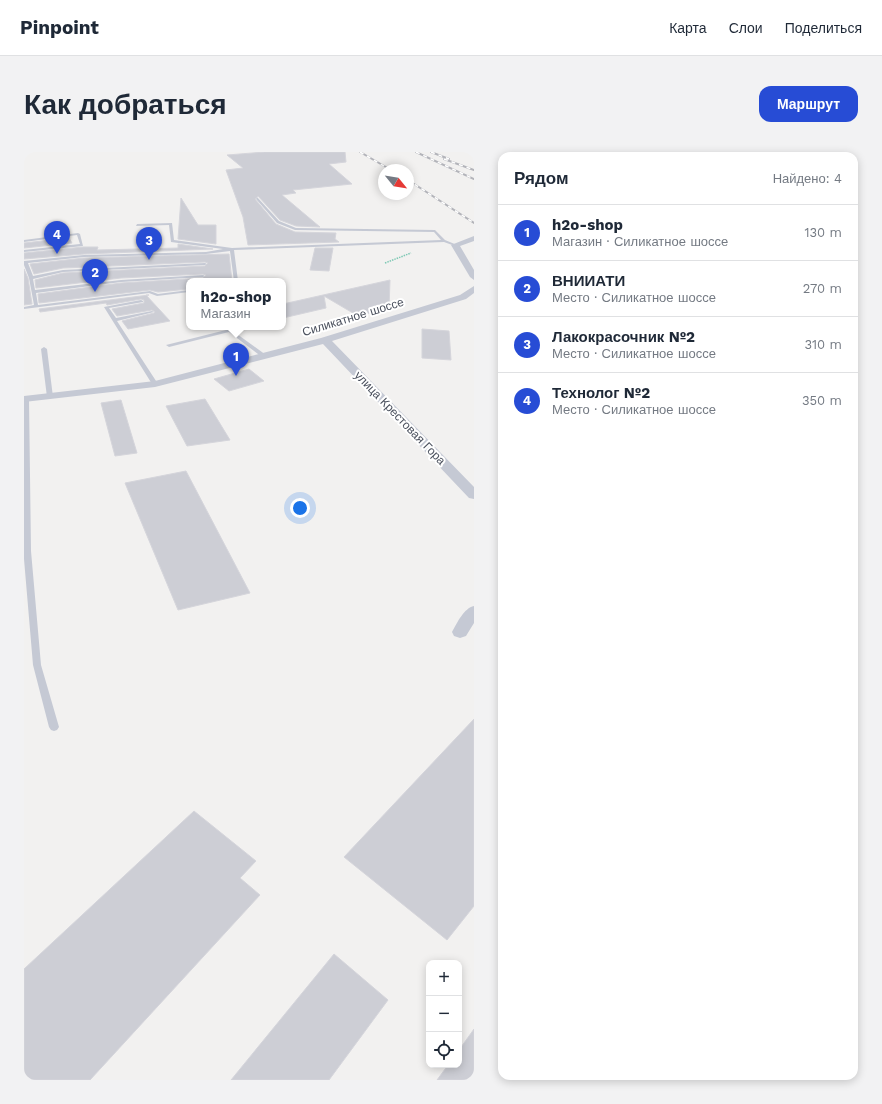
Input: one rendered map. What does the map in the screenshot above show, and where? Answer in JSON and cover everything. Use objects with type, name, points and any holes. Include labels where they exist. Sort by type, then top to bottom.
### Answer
[{"type":"street","points":[[474,238],[455,244],[474,277]]},
{"type":"street","name":"Силикатное шоссе","points":[[25,399],[155,384],[325,340],[463,297],[474,289]]},
{"type":"street","name":"улица Крестовая Гора","points":[[325,340],[474,495]]},
{"type":"street","points":[[460,632],[474,611]]},
{"type":"lane","points":[[257,198],[278,222],[296,229],[435,231],[444,241]]},
{"type":"lane","points":[[137,224],[171,224],[172,241],[232,249]]},
{"type":"lane","points":[[24,241],[78,234],[82,245],[24,251]]},
{"type":"lane","points":[[36,306],[31,278],[26,262],[84,256],[206,253],[232,249],[444,241],[455,244]]},
{"type":"lane","points":[[232,249],[236,278]]},
{"type":"lane","points":[[31,278],[63,271],[205,264]]},
{"type":"lane","points":[[33,292],[121,281],[203,276]]},
{"type":"lane","points":[[24,308],[150,292],[157,295],[186,291]]},
{"type":"lane","points":[[141,301],[106,307],[155,384]]},
{"type":"lane","points":[[115,320],[152,312]]},
{"type":"lane","points":[[169,345],[230,330],[264,356]]},
{"type":"lane","points":[[44,349],[50,396]]},
{"type":"lane","points":[[25,399],[27,551],[37,665],[54,727]]},
{"type":"building","points":[[265,152],[345,152],[346,162],[329,164],[352,184],[293,190],[296,193],[282,195],[320,227],[296,226],[280,220],[258,196],[255,199],[276,224],[295,232],[336,233],[335,239],[339,242],[248,245],[243,217],[226,170],[243,168],[227,155]]},
{"type":"building","points":[[181,198],[198,225],[216,225],[216,244],[178,239]]},
{"type":"building","points":[[69,238],[72,243],[24,248],[24,243]]},
{"type":"building","points":[[178,244],[213,249],[84,254],[24,259],[24,253],[83,247],[98,247],[97,250],[178,248]]},
{"type":"building","points":[[315,248],[333,248],[329,271],[310,270]]},
{"type":"building","points":[[229,254],[232,278],[203,278],[206,275],[203,274],[121,278],[36,288],[35,280],[63,273],[205,266],[208,263],[63,268],[34,274],[30,264],[84,258]]},
{"type":"building","points":[[24,269],[28,278],[32,304],[24,305]]},
{"type":"building","points":[[186,279],[186,289],[158,292],[150,290],[39,303],[38,294],[121,283]]},
{"type":"building","points":[[390,280],[389,308],[358,316],[324,296],[326,308],[286,317],[286,303]]},
{"type":"building","points":[[146,295],[170,321],[128,329],[122,321],[155,312],[152,310],[117,316],[112,309],[144,303],[144,300],[141,299],[107,305],[106,303],[40,312],[39,309]]},
{"type":"building","points":[[422,329],[449,331],[451,360],[422,358]]},
{"type":"building","points":[[249,369],[264,381],[229,391],[214,379]]},
{"type":"building","points":[[205,399],[230,440],[187,446],[166,406]]},
{"type":"building","points":[[121,400],[137,453],[115,456],[101,403]]},
{"type":"building","points":[[186,471],[250,593],[178,610],[125,483]]},
{"type":"building","points":[[474,719],[474,906],[447,940],[344,857]]},
{"type":"building","points":[[194,811],[256,861],[240,878],[260,895],[90,1080],[24,1080],[24,969]]},
{"type":"building","points":[[334,954],[388,1000],[329,1080],[231,1080]]},
{"type":"building","points":[[474,1029],[474,1080],[437,1080],[446,1068],[462,1068],[462,1046]]},
{"type":"railway","points":[[360,152],[381,164]]},
{"type":"railway","points":[[416,152],[474,179]]},
{"type":"railway","points":[[431,152],[449,159]]},
{"type":"railway","points":[[444,159],[474,170]]},
{"type":"railway","points":[[414,184],[474,223]]},
{"type":"place","name":"Технолог №2","points":[[57,254]]},
{"type":"place","name":"Лакокрасочник №2","points":[[149,260]]},
{"type":"place","name":"ВНИИАТИ","points":[[95,292]]},
{"type":"place","name":"h2o-shop","points":[[236,376]]}]
